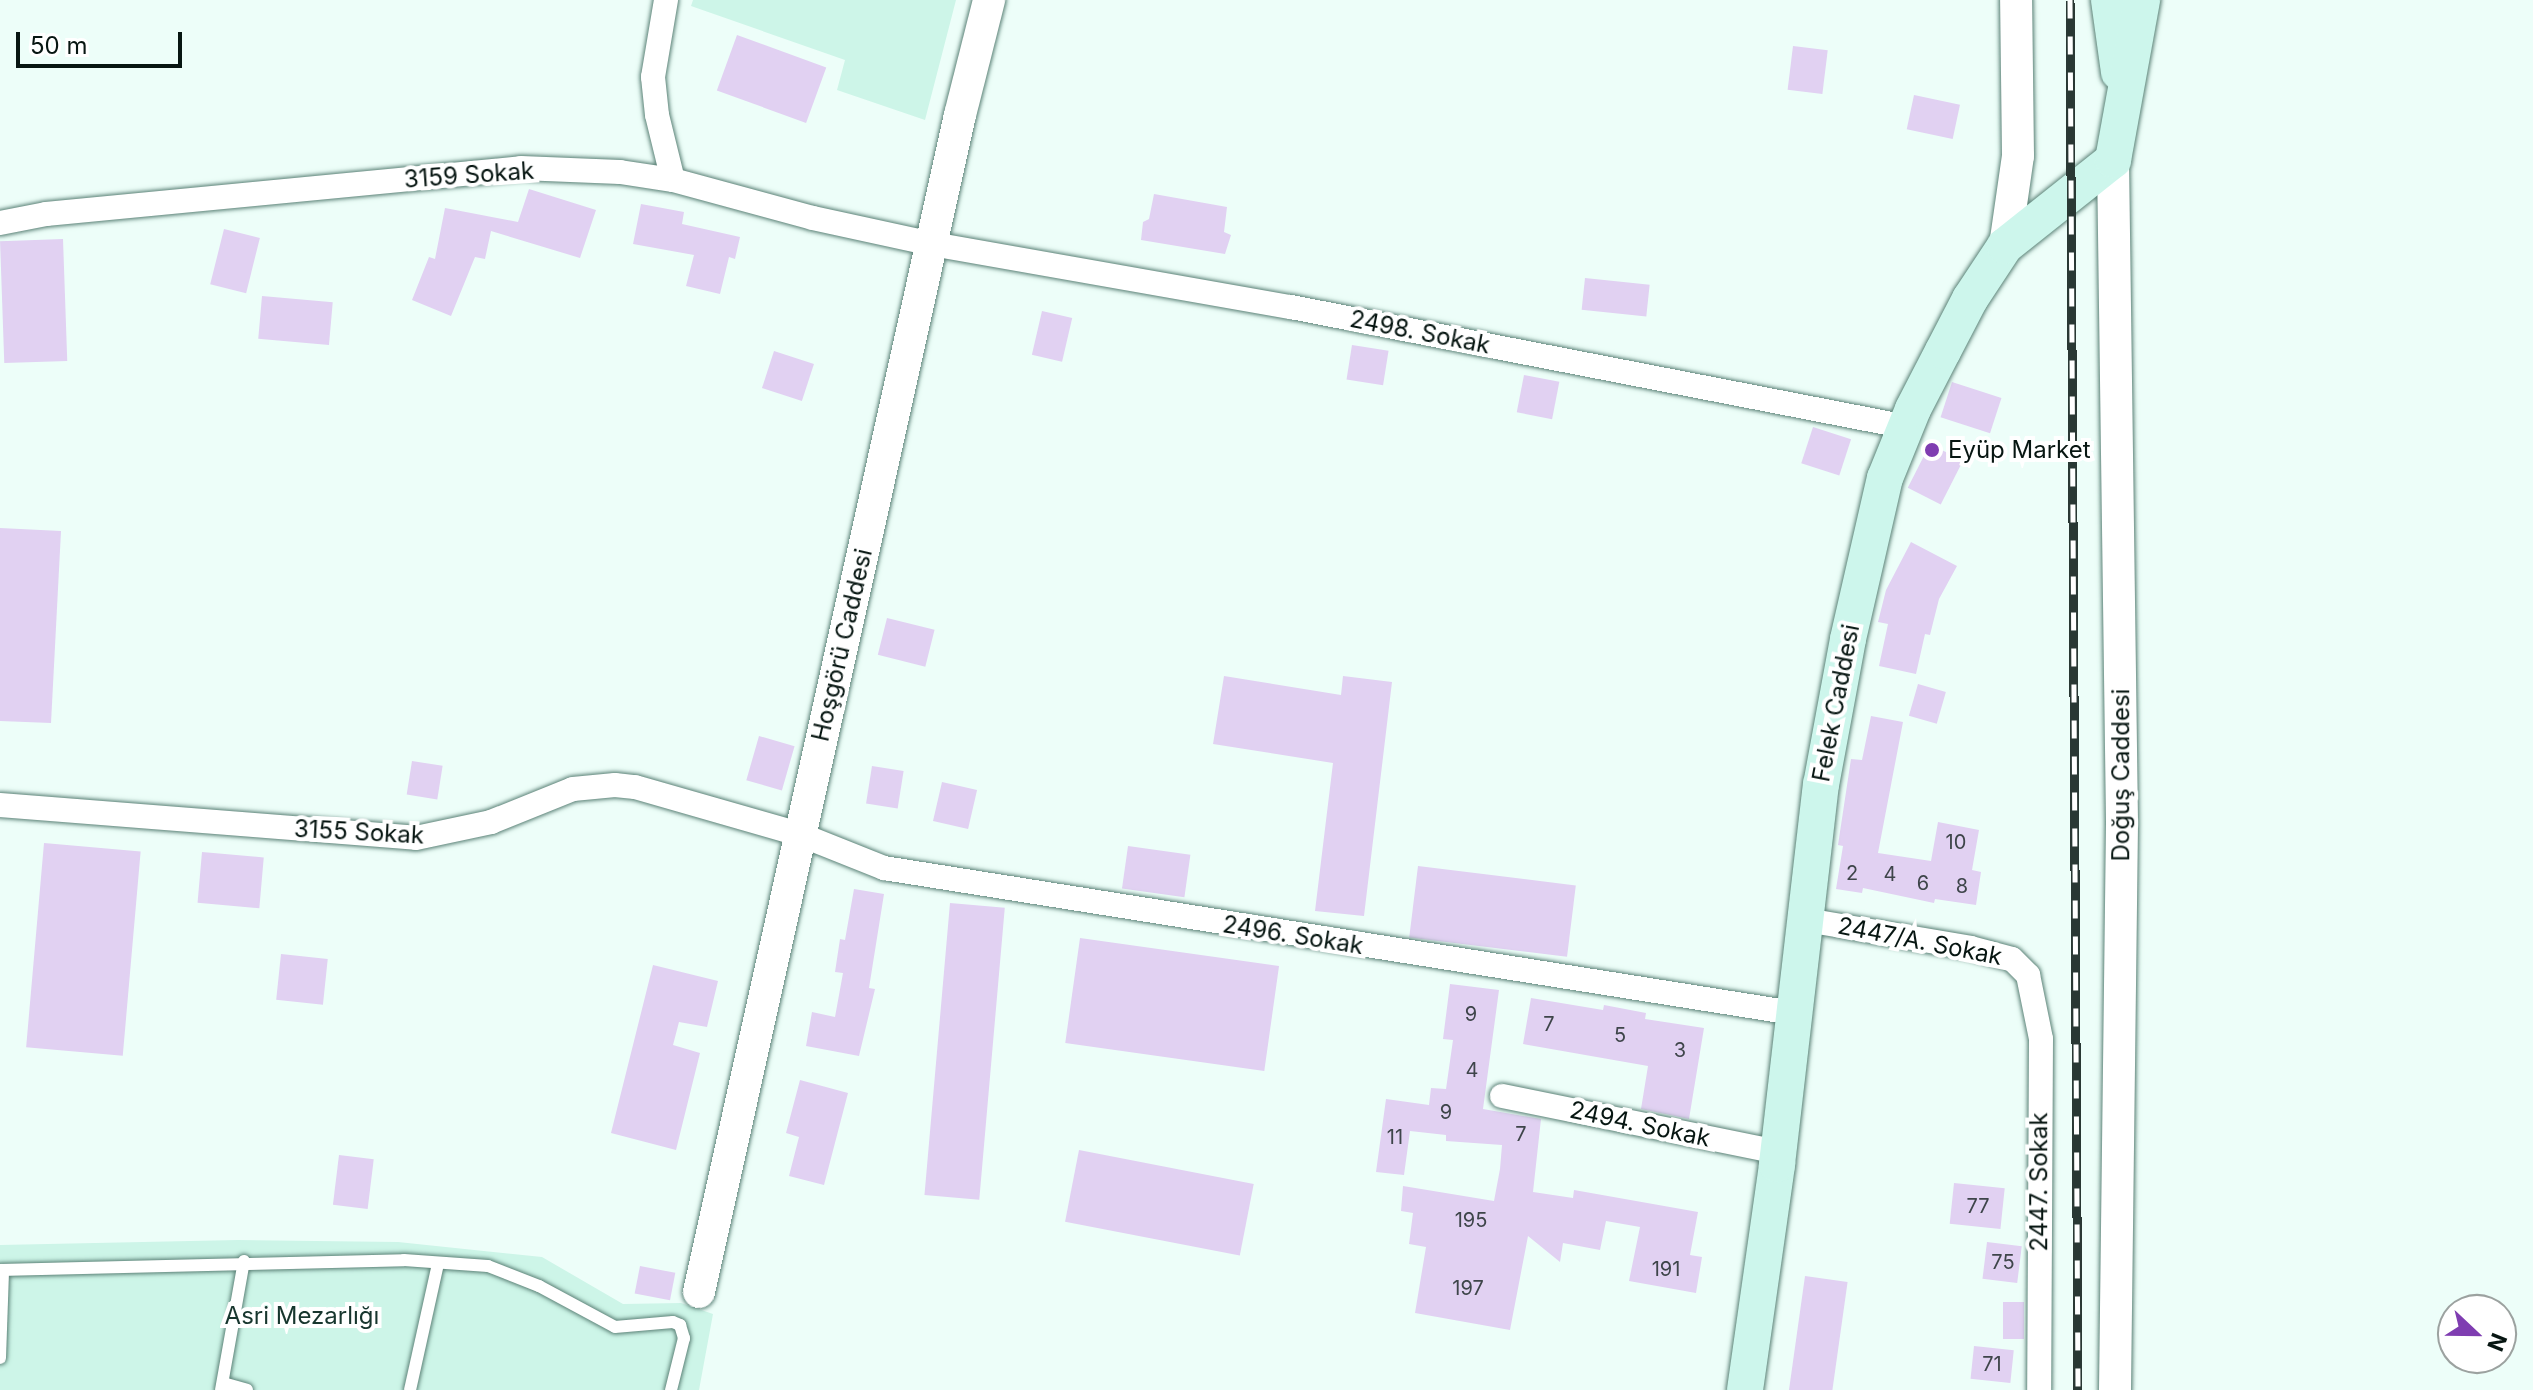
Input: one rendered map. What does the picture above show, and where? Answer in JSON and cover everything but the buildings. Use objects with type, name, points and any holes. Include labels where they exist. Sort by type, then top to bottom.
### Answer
[{"type":"main road","points":[[2109,0],[2123,97]]},
{"type":"main road","points":[[2113,160],[2142,0]]},
{"type":"main road","name":"Felek Caddesi","points":[[1745,1390],[1778,1152],[1821,785],[1845,654],[1885,478],[1970,299],[2005,246],[2113,160]]},
{"type":"street","points":[[666,0],[653,77],[657,115],[673,180]]},
{"type":"street","name":"Hoşgörü Caddesi","points":[[699,1292],[963,101],[989,0]]},
{"type":"street","points":[[2005,246],[2018,156],[2016,0]]},
{"type":"street","name":"Doğuş Caddesi","points":[[2113,160],[2122,824],[2115,1390]]},
{"type":"street","name":"3159 Sokak","points":[[0,223],[46,214],[521,168],[620,172],[673,180],[813,218],[932,244]]},
{"type":"street","name":"2498. Sokak","points":[[932,244],[1291,307],[1907,427]]},
{"type":"street","name":"3155 Sokak","points":[[0,805],[416,838],[491,822],[573,789],[615,785],[653,790],[799,834]]},
{"type":"street","name":"2496. Sokak","points":[[799,834],[884,868],[1793,1013]]},
{"type":"street","name":"2447/A. Sokak","points":[[1806,920],[1971,948],[2012,959],[2028,975]]},
{"type":"street","name":"2447. Sokak","points":[[2028,975],[2041,1039],[2039,1390]]},
{"type":"street","name":"2494. Sokak","points":[[1502,1096],[1778,1152]]},
{"type":"lane","points":[[0,1358],[2,1270],[244,1261],[404,1260],[488,1266],[539,1286],[615,1327],[673,1322],[680,1325],[684,1338],[671,1390]]},
{"type":"lane","points":[[244,1261],[222,1386],[247,1390]]},
{"type":"lane","points":[[410,1390],[438,1264]]},
{"type":"green space","points":[[693,0],[956,0],[925,120],[837,90],[845,60],[691,6]]},
{"type":"green space","name":"Asri Mezarlığı","points":[[238,1240],[398,1242],[542,1257],[623,1304],[681,1303],[713,1314],[699,1390],[0,1390],[0,1245]]},
{"type":"railway","points":[[2070,0],[2078,1390]]},
{"type":"place","name":"Eyüp Market","points":[[1932,450]]}]
